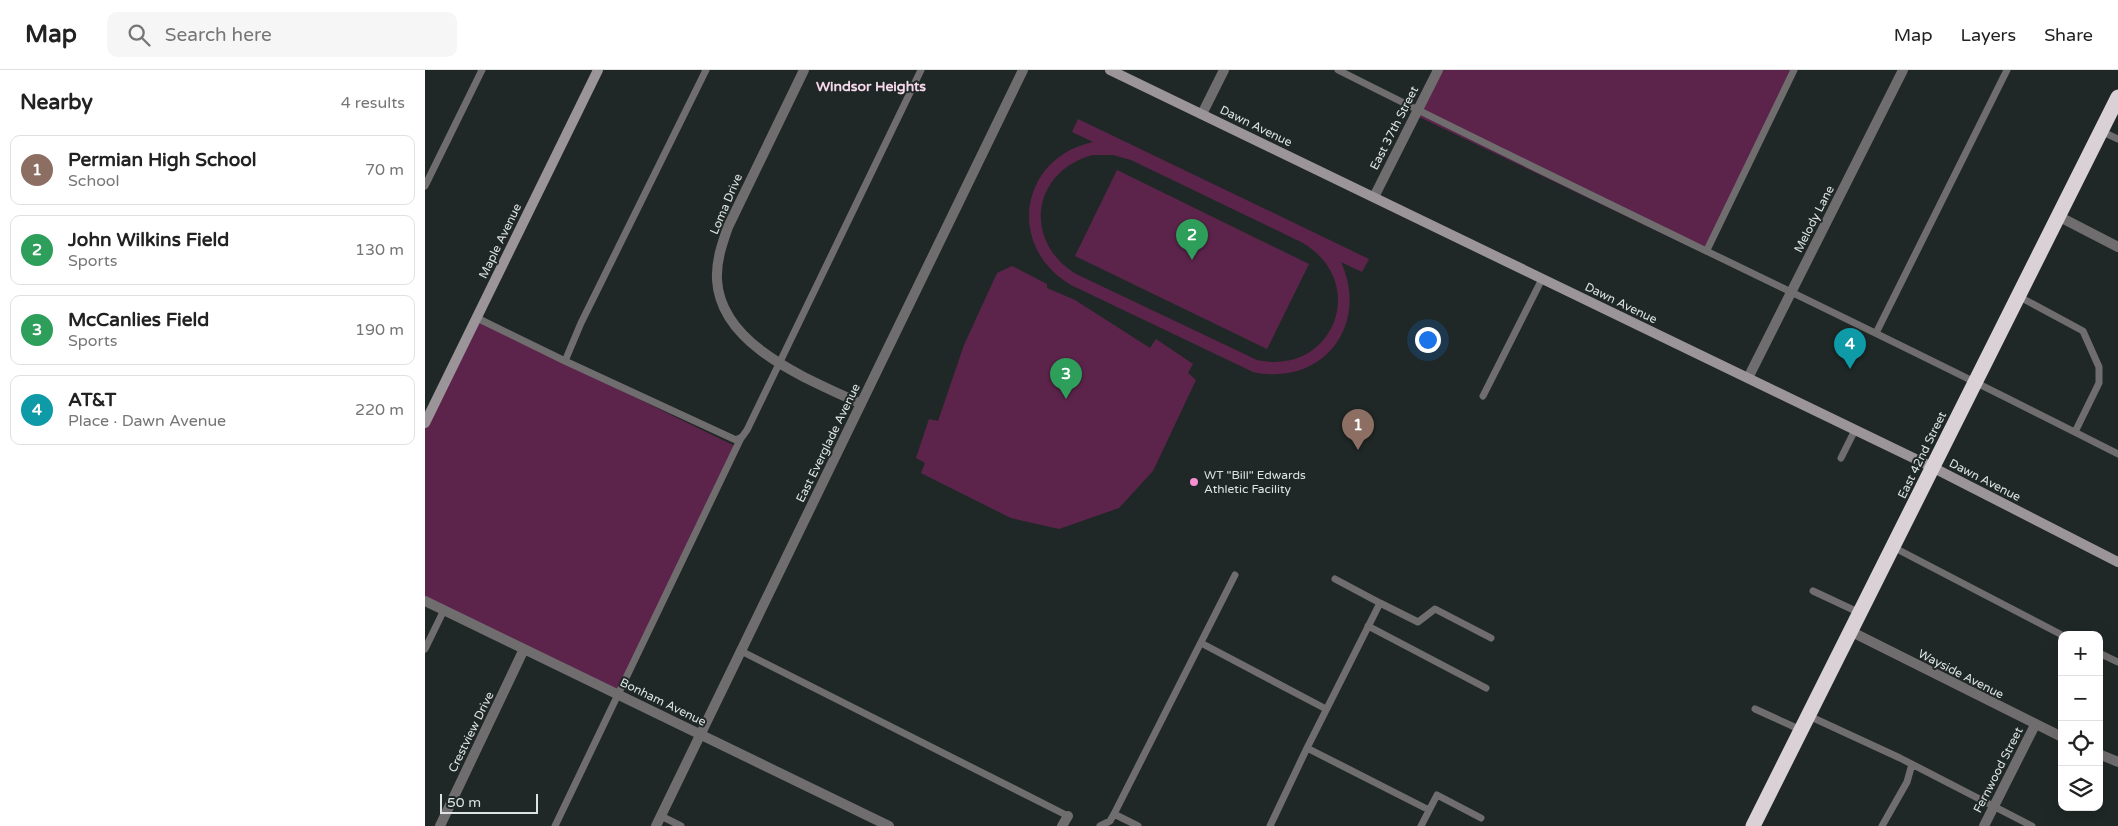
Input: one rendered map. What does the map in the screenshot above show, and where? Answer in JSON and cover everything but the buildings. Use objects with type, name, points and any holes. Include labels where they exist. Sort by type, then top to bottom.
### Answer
[{"type":"highway","name":"East 42nd Street","points":[[1753,826],[2118,97]]},
{"type":"street","name":"Maple Avenue","points":[[425,423],[598,70]]},
{"type":"street","name":"Loma Drive","points":[[804,70],[728,227],[717,267],[720,298],[727,313],[745,338],[779,363],[861,404]]},
{"type":"street","name":"East Everglade Avenue","points":[[656,826],[1023,70]]},
{"type":"street","name":"Dawn Avenue","points":[[1110,70],[2117,558]]},
{"type":"street","points":[[1202,114],[1224,70]]},
{"type":"street","name":"East 37th Street","points":[[1374,197],[1437,70]]},
{"type":"street","name":"Melody Lane","points":[[1748,378],[1903,70]]},
{"type":"street","points":[[2058,216],[2118,247]]},
{"type":"street","name":"Bonham Avenue","points":[[425,601],[889,826]]},
{"type":"street","name":"Wayside Avenue","points":[[1850,631],[2058,735]]},
{"type":"street","name":"Crestview Drive","points":[[440,826],[524,649]]},
{"type":"street","name":"Fernwood Street","points":[[1984,826],[2035,725]]},
{"type":"street","points":[[2103,756],[2118,762]]},
{"type":"street","points":[[1062,826],[1067,816]]},
{"type":"lane","points":[[425,186],[482,70]]},
{"type":"lane","points":[[565,361],[627,226],[705,70]]},
{"type":"lane","points":[[555,826],[741,438],[747,430],[921,70]]},
{"type":"lane","points":[[1338,70],[1876,332],[2118,454]]},
{"type":"lane","points":[[1707,250],[1794,70]]},
{"type":"lane","points":[[1876,332],[2007,70]]},
{"type":"lane","points":[[2101,131],[2118,139]]},
{"type":"lane","points":[[1483,396],[1542,279]]},
{"type":"lane","points":[[2018,296],[2083,331],[2099,367],[2099,384],[2075,432]]},
{"type":"lane","points":[[477,318],[730,438],[736,440],[741,438]]},
{"type":"lane","points":[[1841,458],[1855,430]]},
{"type":"lane","points":[[1893,546],[2058,633]]},
{"type":"lane","points":[[1100,826],[1110,821],[1114,814],[1235,575]]},
{"type":"lane","points":[[1335,579],[1418,622],[1435,609],[1491,638]]},
{"type":"lane","points":[[1813,591],[1859,613]]},
{"type":"lane","points":[[1270,826],[1326,709],[1380,603]]},
{"type":"lane","points":[[425,649],[444,610]]},
{"type":"lane","points":[[1368,626],[1486,688]]},
{"type":"lane","points":[[1201,643],[1326,709]]},
{"type":"lane","points":[[741,651],[1067,816]]},
{"type":"lane","points":[[2103,655],[2118,662]]},
{"type":"lane","points":[[1755,709],[1801,730]]},
{"type":"lane","points":[[1808,715],[1912,764],[2032,826]]},
{"type":"lane","points":[[1307,748],[1429,810]]},
{"type":"lane","points":[[1882,826],[1907,782],[1912,764]]},
{"type":"lane","points":[[1421,826],[1437,795],[1481,818]]},
{"type":"lane","points":[[1114,814],[1138,826]]},
{"type":"lane","points":[[661,816],[681,826]]},
{"type":"shaded area","points":[[1437,70],[1797,70],[1705,254],[1415,115]]},
{"type":"shaded area","points":[[1078,119],[1369,259],[1362,272],[1341,262],[1348,286],[1349,308],[1344,329],[1334,347],[1319,361],[1300,370],[1278,374],[1253,372],[1071,285],[1050,269],[1037,249],[1030,227],[1030,205],[1036,184],[1049,166],[1068,151],[1093,142],[1072,132]],"holes":[[[1093,155],[1113,155],[1131,160],[1303,243],[1323,260],[1335,281],[1338,302],[1334,323],[1323,341],[1306,355],[1284,361],[1257,360],[1076,274],[1059,260],[1047,244],[1042,226],[1041,208],[1047,191],[1057,176],[1073,163]]]},
{"type":"shaded area","points":[[1117,170],[1309,264],[1267,349],[1075,256]]},
{"type":"shaded area","points":[[1012,266],[1047,284],[1047,288],[1075,300],[1150,348],[1156,339],[1193,364],[1188,373],[1196,380],[1153,471],[1119,508],[1059,529],[1011,518],[921,473],[925,463],[916,458],[929,419],[938,421],[964,345],[997,273]]},
{"type":"shaded area","points":[[474,319],[739,448],[619,695],[425,601],[425,421]]},
{"type":"place","name":"John Wilkins Field","points":[[1192,260]]},
{"type":"place","name":"AT&T","points":[[1850,369]]},
{"type":"place","name":"McCanlies Field","points":[[1066,399]]},
{"type":"place","name":"Permian High School","points":[[1358,450]]},
{"type":"place","name":"WT \"Bill\" Edwards Athletic Facility","points":[[1194,482]]},
{"type":"district","name":"Windsor Heights","points":[[871,86]]}]
